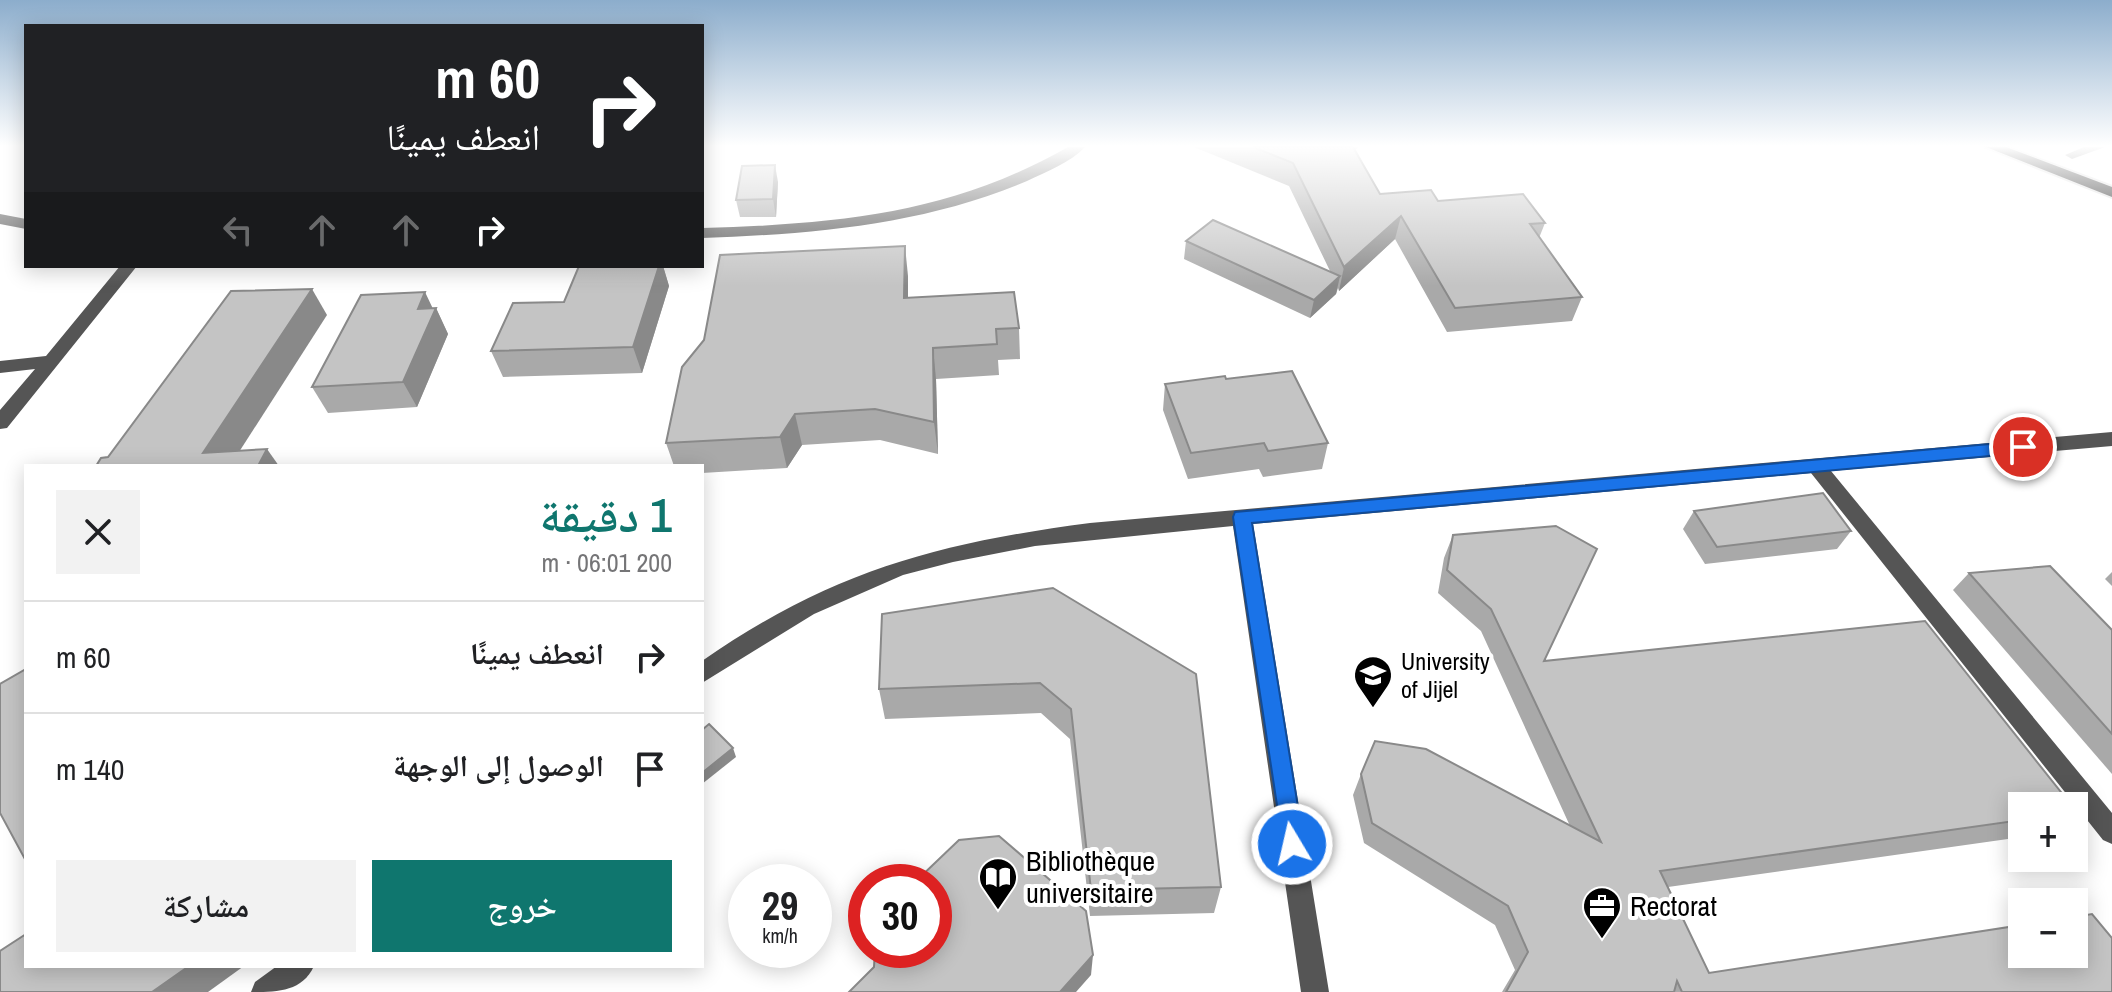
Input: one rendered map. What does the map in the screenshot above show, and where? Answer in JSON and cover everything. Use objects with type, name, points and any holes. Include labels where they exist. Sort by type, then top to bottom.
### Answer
[{"type":"street","points":[[704,233],[841,224],[920,212],[980,193]]},
{"type":"street","points":[[0,219],[24,224]]},
{"type":"street","points":[[0,423],[127,268]]},
{"type":"street","points":[[0,367],[51,361]]},
{"type":"street","points":[[704,672],[740,646],[808,608],[874,577],[922,562],[1056,535],[2112,439]]},
{"type":"street","points":[[1816,466],[2112,832]]},
{"type":"street","points":[[1242,517],[1315,992]]},
{"type":"street","points":[[265,992],[297,968]]},
{"type":"building","points":[[737,193],[773,193],[773,199],[736,200]]},
{"type":"building","points":[[1308,193],[1433,193],[1438,201],[1523,194],[1545,223],[1530,224],[1582,297],[1455,308],[1401,216],[1344,267]]},
{"type":"building","points":[[1213,220],[1340,276],[1314,300],[1186,241]]},
{"type":"building","points":[[905,246],[904,298],[1014,292],[1019,328],[996,329],[997,344],[933,348],[934,422],[875,409],[795,414],[780,437],[666,443],[682,367],[704,340],[720,255]]},
{"type":"building","points":[[578,268],[658,268],[633,347],[491,351],[513,303],[564,302]]},
{"type":"building","points":[[312,289],[203,453],[267,449],[259,464],[97,464],[101,458],[108,457],[231,291]]},
{"type":"building","points":[[425,292],[418,309],[436,308],[403,382],[312,387],[361,295]]},
{"type":"building","points":[[1292,371],[1328,443],[1268,451],[1264,443],[1191,453],[1165,384]]},
{"type":"building","points":[[1823,493],[1851,531],[1717,547],[1694,511]]},
{"type":"building","points":[[1556,526],[1597,549],[1544,661],[1925,621],[2061,792],[2008,792],[2008,822],[1660,871],[1709,973],[2008,927],[2008,968],[2088,968],[2088,915],[2092,914],[2112,938],[2112,992],[1682,992],[1677,981],[1674,992],[1506,992],[1528,952],[1508,906],[1372,823],[1361,774],[1375,741],[1426,749],[1601,842],[1491,609],[1447,570],[1453,535]]},
{"type":"building","points":[[2050,566],[2112,630],[2112,734],[1969,573]]},
{"type":"building","points":[[1053,588],[1196,674],[1221,887],[1091,890],[1071,709],[1040,683],[879,689],[882,614]]},
{"type":"building","points":[[24,670],[24,857],[0,813],[0,684]]},
{"type":"building","points":[[709,724],[733,748],[704,771],[704,728]]},
{"type":"building","name":"Bibliothèque universitaire","points":[[999,836],[1086,911],[1093,955],[1060,992],[849,992],[873,968],[952,968],[952,864],[934,864],[959,840]]},
{"type":"building","points":[[24,935],[24,968],[186,968],[152,992],[0,992],[0,951]]},
{"type":"place","name":"University of Jijel","points":[[1373,709]]},
{"type":"place","name":"Bibliothèque universitaire","points":[[998,911]]},
{"type":"place","name":"Rectorat","points":[[1602,940]]},
{"type":"route","points":[[1292,844],[1242,517],[2023,447]]}]
